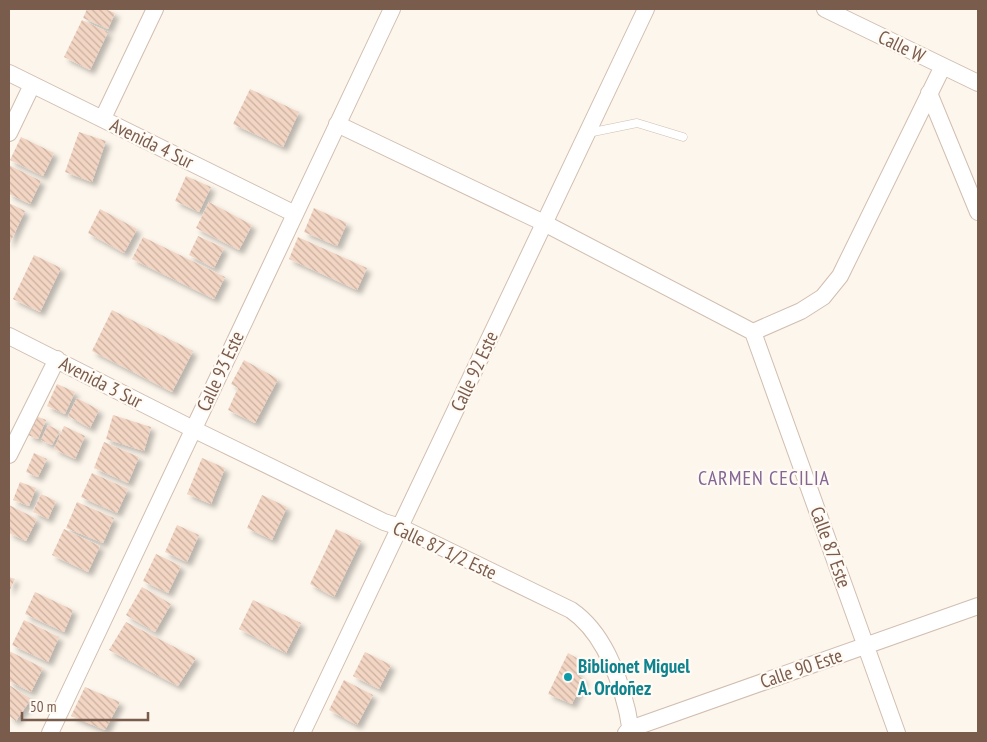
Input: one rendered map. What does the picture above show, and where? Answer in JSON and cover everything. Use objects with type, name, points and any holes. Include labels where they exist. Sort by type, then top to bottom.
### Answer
[{"type":"street","points":[[103,118],[155,9]]},
{"type":"street","name":"Calle 93 Este","points":[[50,733],[392,9]]},
{"type":"street","name":"Calle 92 Este","points":[[302,733],[646,9]]},
{"type":"street","name":"Calle W","points":[[825,9],[978,83]]},
{"type":"street","points":[[337,124],[544,222],[754,332],[801,311],[823,296],[840,276],[943,66]]},
{"type":"street","name":"Avenida 4 Sur","points":[[9,73],[295,214]]},
{"type":"street","points":[[9,133],[32,85]]},
{"type":"street","points":[[929,93],[978,212]]},
{"type":"street","name":"Calle 87 Este","points":[[754,332],[897,733]]},
{"type":"street","name":"Avenida 3 Sur","points":[[9,336],[193,429]]},
{"type":"street","points":[[9,455],[57,360]]},
{"type":"street","name":"Calle 87 1/2 Este","points":[[193,429],[384,522],[400,527],[580,616],[597,634],[606,652],[627,710],[629,732]]},
{"type":"street","name":"Calle 90 Este","points":[[629,732],[978,606]]},
{"type":"lane","points":[[586,134],[637,123],[683,137]]},
{"type":"building","points":[[87,9],[105,9],[115,13],[108,29],[83,18]]},
{"type":"building","points":[[82,20],[108,32],[90,70],[64,57]]},
{"type":"building","points":[[250,89],[299,112],[283,147],[233,124]]},
{"type":"building","points":[[79,132],[106,141],[92,182],[65,172]]},
{"type":"building","points":[[21,137],[54,153],[43,176],[10,160]]},
{"type":"building","points":[[9,165],[41,181],[30,204],[9,194]]},
{"type":"building","points":[[186,176],[211,187],[199,212],[175,201]]},
{"type":"building","points":[[209,202],[252,225],[239,250],[196,228]]},
{"type":"building","points":[[9,203],[25,211],[9,245]]},
{"type":"building","points":[[314,208],[347,223],[337,246],[304,232]]},
{"type":"building","points":[[100,209],[137,229],[124,253],[88,233]]},
{"type":"building","points":[[198,236],[224,248],[214,268],[189,255]]},
{"type":"building","points":[[143,237],[225,277],[214,299],[132,259]]},
{"type":"building","points":[[298,237],[367,268],[357,290],[289,259]]},
{"type":"building","points":[[34,255],[61,268],[40,312],[13,299]]},
{"type":"building","points":[[112,310],[193,351],[172,392],[92,351]]},
{"type":"building","points":[[244,360],[278,379],[255,423],[228,410],[238,388],[231,384]]},
{"type":"building","points":[[57,384],[75,392],[65,414],[47,406]]},
{"type":"building","points":[[77,398],[99,410],[90,428],[68,416]]},
{"type":"building","points":[[113,415],[151,427],[144,451],[106,439]]},
{"type":"building","points":[[36,416],[46,420],[38,439],[28,435]]},
{"type":"building","points":[[48,425],[60,431],[52,445],[41,440]]},
{"type":"building","points":[[64,426],[85,436],[75,459],[54,449]]},
{"type":"building","points":[[104,442],[139,457],[128,483],[94,468]]},
{"type":"building","points":[[34,453],[47,459],[38,477],[26,472]]},
{"type":"building","points":[[202,458],[225,468],[211,504],[187,494]]},
{"type":"building","points":[[92,473],[128,489],[117,513],[81,497]]},
{"type":"building","points":[[20,482],[36,488],[29,506],[13,500]]},
{"type":"building","points":[[41,494],[56,501],[48,519],[33,512]]},
{"type":"building","points":[[262,495],[287,507],[272,540],[247,528]]},
{"type":"building","points":[[77,502],[114,518],[103,543],[66,528]]},
{"type":"building","points":[[9,505],[37,519],[26,541],[9,533]]},
{"type":"building","points":[[177,525],[199,535],[187,562],[165,552]]},
{"type":"building","points":[[64,529],[100,546],[88,572],[52,555]]},
{"type":"building","points":[[336,529],[361,541],[334,597],[310,584]]},
{"type":"building","points":[[156,554],[181,566],[168,593],[143,581]]},
{"type":"building","points":[[9,577],[15,579],[9,592]]},
{"type":"building","points":[[142,587],[171,604],[155,632],[126,615]]},
{"type":"building","points":[[35,592],[73,610],[64,632],[25,614]]},
{"type":"building","points":[[253,600],[301,623],[286,653],[239,629]]},
{"type":"building","points":[[24,620],[59,637],[48,662],[12,645]]},
{"type":"building","points":[[126,622],[196,658],[178,686],[109,650]]},
{"type":"building","points":[[9,651],[43,668],[31,692],[9,681]]},
{"type":"building","points":[[365,652],[391,665],[379,689],[353,676]]},
{"type":"building","name":"Biblionet Miguel A. Ordoñez","points":[[568,653],[582,661],[575,674],[584,679],[572,704],[548,694]]},
{"type":"building","points":[[344,680],[373,695],[357,725],[329,710]]},
{"type":"building","points":[[9,685],[31,699],[16,721],[9,716]]},
{"type":"building","points":[[85,687],[120,702],[105,730],[71,716]]},
{"type":"place","name":"Biblionet Miguel A. Ordoñez","points":[[568,677]]},
{"type":"district","name":"CARMEN CECILIA","points":[[764,478]]}]
